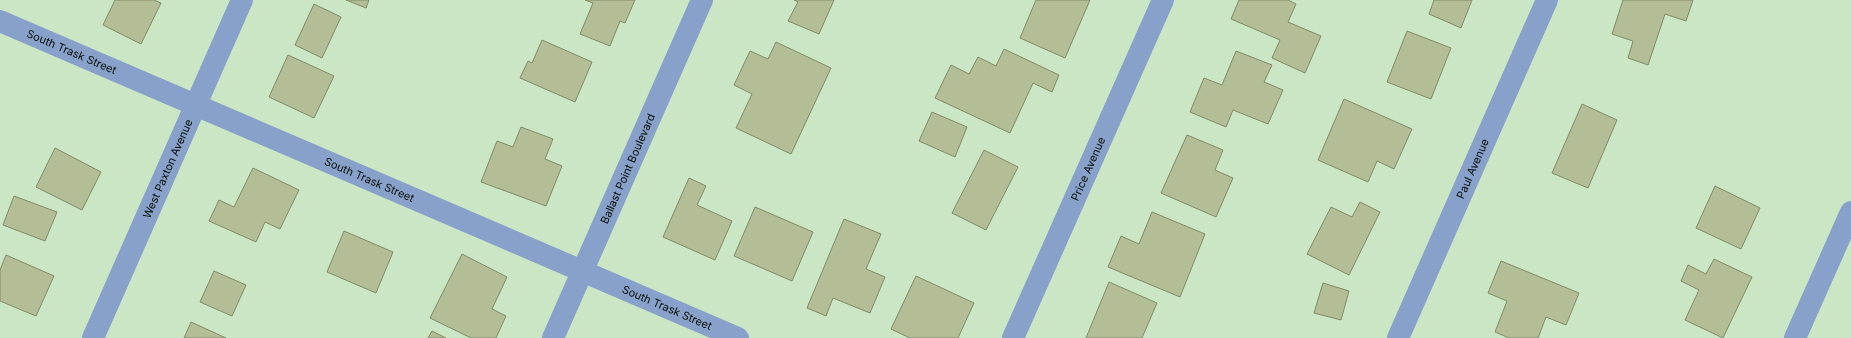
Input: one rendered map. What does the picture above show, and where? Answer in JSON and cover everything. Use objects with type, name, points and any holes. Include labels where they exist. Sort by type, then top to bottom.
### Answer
[{"type":"street","name":"West Paxton Avenue","points":[[93,338],[242,0]]},
{"type":"street","name":"Ballast Point Boulevard","points":[[553,338],[702,0]]},
{"type":"street","name":"Price Avenue","points":[[1014,338],[1163,0]]},
{"type":"street","name":"Paul Avenue","points":[[1398,338],[1547,0]]},
{"type":"street","name":"South Trask Street","points":[[0,21],[738,338]]},
{"type":"street","points":[[1795,338],[1851,212]]},
{"type":"building","points":[[115,0],[154,0],[161,3],[141,44],[103,25]]},
{"type":"building","points":[[346,0],[369,0],[366,8]]},
{"type":"building","points":[[585,0],[635,0],[625,23],[620,21],[610,46],[580,34],[593,3]]},
{"type":"building","points":[[794,0],[834,0],[819,34],[788,21],[798,2]]},
{"type":"building","points":[[1036,0],[1090,0],[1065,58],[1020,38]]},
{"type":"building","points":[[1239,0],[1288,0],[1296,4],[1288,22],[1321,36],[1305,73],[1272,58],[1280,40],[1231,19]]},
{"type":"building","points":[[1434,0],[1472,0],[1461,28],[1429,14]]},
{"type":"building","points":[[1623,0],[1693,0],[1686,21],[1665,14],[1648,65],[1628,58],[1633,41],[1612,34]]},
{"type":"building","points":[[314,4],[341,17],[322,58],[295,45]]},
{"type":"building","points":[[1407,31],[1451,48],[1431,99],[1387,82]]},
{"type":"building","points":[[542,40],[592,62],[575,102],[520,78],[528,61],[532,63]]},
{"type":"building","points":[[776,42],[831,68],[791,154],[736,128],[752,94],[734,85],[750,51],[768,59]]},
{"type":"building","points":[[1004,49],[1059,75],[1052,92],[1033,83],[1010,133],[935,98],[951,65],[969,74],[978,57],[996,66]]},
{"type":"building","points":[[1236,51],[1272,65],[1264,82],[1283,90],[1268,124],[1233,110],[1226,127],[1190,112],[1204,78],[1222,85]]},
{"type":"building","points":[[288,55],[334,76],[314,118],[269,97]]},
{"type":"building","points":[[1344,99],[1412,129],[1394,169],[1377,161],[1368,182],[1318,160]]},
{"type":"building","points":[[1582,104],[1617,120],[1588,188],[1552,173]]},
{"type":"building","points":[[932,112],[967,127],[955,157],[919,141]]},
{"type":"building","points":[[521,127],[553,139],[545,159],[562,166],[546,206],[481,182],[497,141],[513,147]]},
{"type":"building","points":[[1187,135],[1223,150],[1215,170],[1233,178],[1216,217],[1161,193]]},
{"type":"building","points":[[55,148],[101,172],[82,210],[36,187]]},
{"type":"building","points":[[984,150],[1018,167],[986,230],[952,213]]},
{"type":"building","points":[[253,168],[299,190],[280,229],[265,222],[256,242],[209,221],[219,200],[234,207]]},
{"type":"building","points":[[689,178],[706,186],[697,205],[732,221],[715,260],[663,237]]},
{"type":"building","points":[[1715,186],[1760,208],[1741,249],[1696,228]]},
{"type":"building","points":[[14,196],[57,212],[45,241],[3,225]]},
{"type":"building","points":[[1360,202],[1380,212],[1349,275],[1307,254],[1331,207],[1352,217]]},
{"type":"building","points":[[755,207],[813,232],[792,281],[734,256]]},
{"type":"building","points":[[1152,212],[1205,234],[1180,297],[1108,267],[1121,236],[1139,244]]},
{"type":"building","points":[[844,219],[881,234],[866,269],[885,277],[870,313],[833,298],[826,316],[807,308]]},
{"type":"building","points":[[344,231],[393,252],[376,293],[327,272]]},
{"type":"building","points":[[462,254],[507,277],[492,309],[506,316],[496,338],[471,338],[430,318]]},
{"type":"building","points":[[6,255],[54,276],[36,316],[0,301],[0,270]]},
{"type":"building","points":[[1714,259],[1752,277],[1723,338],[1685,320],[1699,290],[1681,281],[1688,265],[1706,274]]},
{"type":"building","points":[[1501,261],[1579,293],[1566,325],[1546,317],[1538,338],[1509,338],[1495,332],[1507,301],[1488,293]]},
{"type":"building","points":[[214,271],[246,285],[232,316],[200,302]]},
{"type":"building","points":[[916,276],[974,303],[958,338],[910,338],[891,329]]},
{"type":"building","points":[[1109,282],[1157,303],[1142,338],[1086,338]]},
{"type":"building","points":[[1323,283],[1349,291],[1341,320],[1314,313]]},
{"type":"building","points":[[191,322],[226,338],[184,338]]},
{"type":"building","points":[[432,331],[446,338],[428,338]]}]
